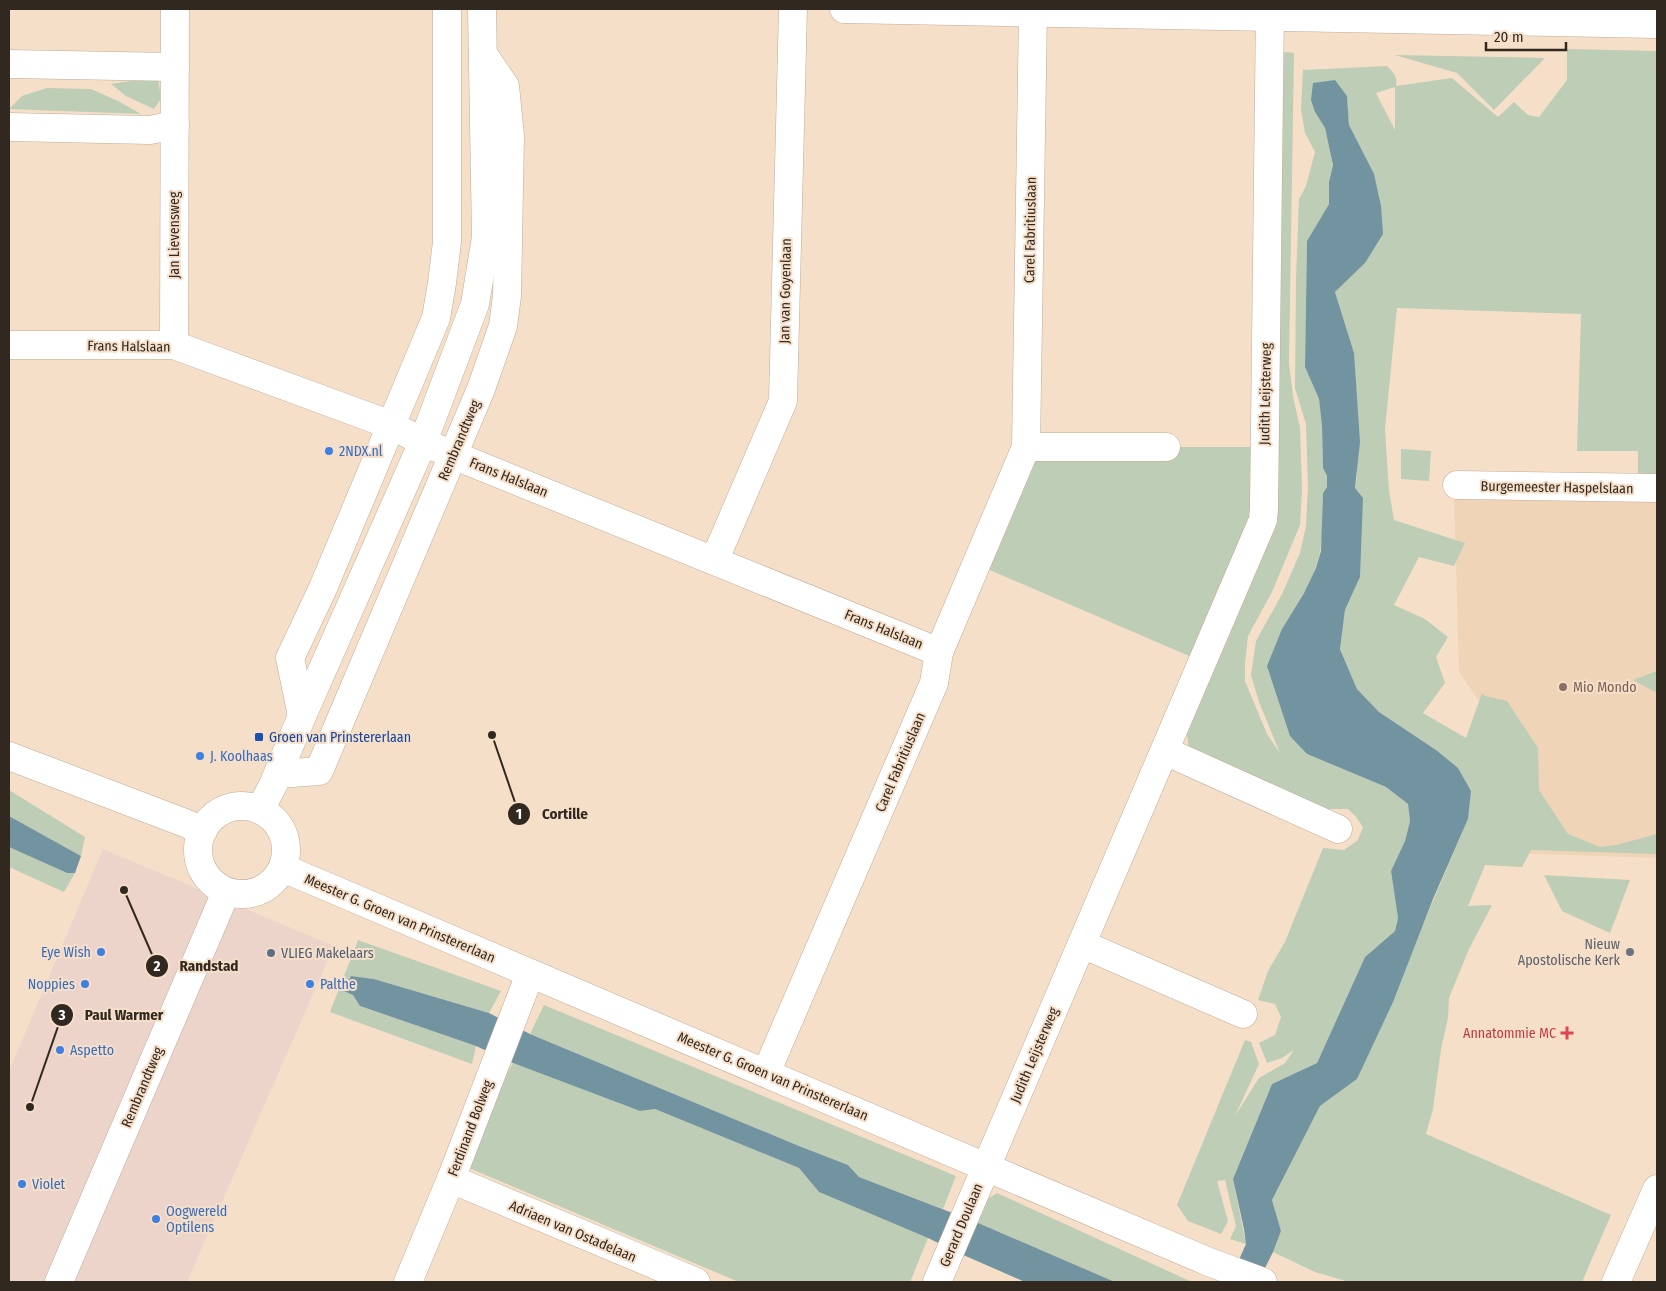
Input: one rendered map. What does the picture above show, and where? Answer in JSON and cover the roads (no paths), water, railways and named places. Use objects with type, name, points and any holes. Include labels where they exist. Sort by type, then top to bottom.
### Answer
[{"type":"street","name":"Jan Lievensweg","points":[[174,345],[175,9]]},
{"type":"street","points":[[302,716],[290,658],[323,588],[436,318],[447,242],[447,9]]},
{"type":"street","points":[[260,810],[273,786],[423,442],[475,304],[486,237],[482,9]]},
{"type":"street","name":"Jan van Goyenlaan","points":[[715,559],[783,401],[792,9]]},
{"type":"street","points":[[844,9],[1033,12],[1270,12],[1657,24]]},
{"type":"street","name":"Carel Fabritiuslaan","points":[[766,1073],[934,683],[939,652],[1026,448],[1033,12]]},
{"type":"street","name":"Judith Leijsterweg","points":[[986,1167],[1263,520],[1270,12]]},
{"type":"street","name":"Rembrandtweg","points":[[278,774],[319,771],[481,389],[503,326],[507,296],[510,136],[505,86],[483,54]]},
{"type":"street","points":[[9,64],[175,67]]},
{"type":"street","points":[[9,127],[150,130],[175,125]]},
{"type":"street","name":"Frans Halslaan","points":[[9,345],[174,345],[391,425],[453,455],[715,559],[939,652]]},
{"type":"street","points":[[1026,448],[1166,448]]},
{"type":"street","name":"Burgemeester Haspelslaan","points":[[1457,485],[1657,488]]},
{"type":"street","points":[[1165,751],[1338,829]]},
{"type":"street","points":[[9,756],[202,831]]},
{"type":"street","points":[[238,806],[260,810],[278,824],[283,834],[286,857],[283,868],[276,879],[266,888],[254,893],[240,895],[226,892],[213,884],[204,872],[199,859],[198,845],[202,831],[217,814],[227,809],[238,806]]},
{"type":"street","name":"Meester G. Groen van Prinstererlaan","points":[[283,868],[986,1167],[1216,1264],[1264,1282]]},
{"type":"street","name":"Rembrandtweg","points":[[59,1282],[226,892]]},
{"type":"street","points":[[1082,944],[1243,1014]]},
{"type":"street","name":"Ferdinand Bolweg","points":[[408,1282],[451,1179],[530,974]]},
{"type":"street","name":"Gerard Doulaan","points":[[936,1282],[986,1167]]},
{"type":"street","name":"Adriaen van Ostadelaan","points":[[451,1179],[680,1279]]},
{"type":"street","points":[[1616,1282],[1657,1189]]},
{"type":"water","points":[[1335,80],[1347,96],[1349,125],[1374,174],[1381,206],[1383,234],[1365,263],[1335,292],[1354,353],[1360,442],[1355,488],[1363,498],[1360,577],[1345,610],[1340,649],[1357,689],[1379,712],[1436,750],[1458,768],[1471,791],[1468,819],[1433,899],[1393,1002],[1357,1079],[1320,1106],[1272,1200],[1281,1231],[1273,1252],[1258,1282],[1229,1282],[1246,1244],[1233,1179],[1272,1084],[1317,1063],[1365,957],[1395,931],[1398,918],[1391,871],[1405,841],[1410,821],[1408,804],[1386,787],[1307,754],[1290,736],[1267,666],[1282,629],[1304,593],[1316,568],[1321,551],[1323,493],[1327,487],[1327,476],[1323,468],[1319,399],[1305,367],[1307,241],[1329,204],[1329,182],[1333,165],[1325,128],[1315,112],[1311,100],[1313,83]]},
{"type":"water","points":[[9,816],[81,856],[75,873],[67,873],[9,847]]},
{"type":"water","points":[[351,976],[374,979],[489,1013],[530,1034],[848,1165],[859,1177],[976,1222],[1115,1282],[1025,1282],[819,1192],[799,1168],[655,1109],[640,1111],[513,1063],[476,1046],[360,1006],[353,995],[344,991]]},
{"type":"place","name":"2NDX.nl","points":[[329,451]]},
{"type":"place","name":"Mio Mondo","points":[[1563,687]]},
{"type":"place","name":"Cortille","points":[[492,735]]},
{"type":"place","name":"Groen van Prinstererlaan","points":[[259,737]]},
{"type":"place","name":"J. Koolhaas","points":[[200,756]]},
{"type":"place","name":"Randstad","points":[[124,890]]},
{"type":"place","name":"Eye Wish","points":[[101,952]]},
{"type":"place","name":"Nieuw Apostolische Kerk","points":[[1630,952]]},
{"type":"place","name":"VLIEG Makelaars","points":[[271,953]]},
{"type":"place","name":"Noppies","points":[[85,984]]},
{"type":"place","name":"Palthe","points":[[310,984]]},
{"type":"place","name":"Annatommie MC","points":[[1567,1033]]},
{"type":"place","name":"Aspetto","points":[[60,1050]]},
{"type":"place","name":"Paul Warmer","points":[[30,1107]]},
{"type":"place","name":"Violet","points":[[22,1184]]},
{"type":"place","name":"Oogwereld Optilens","points":[[156,1219]]}]
